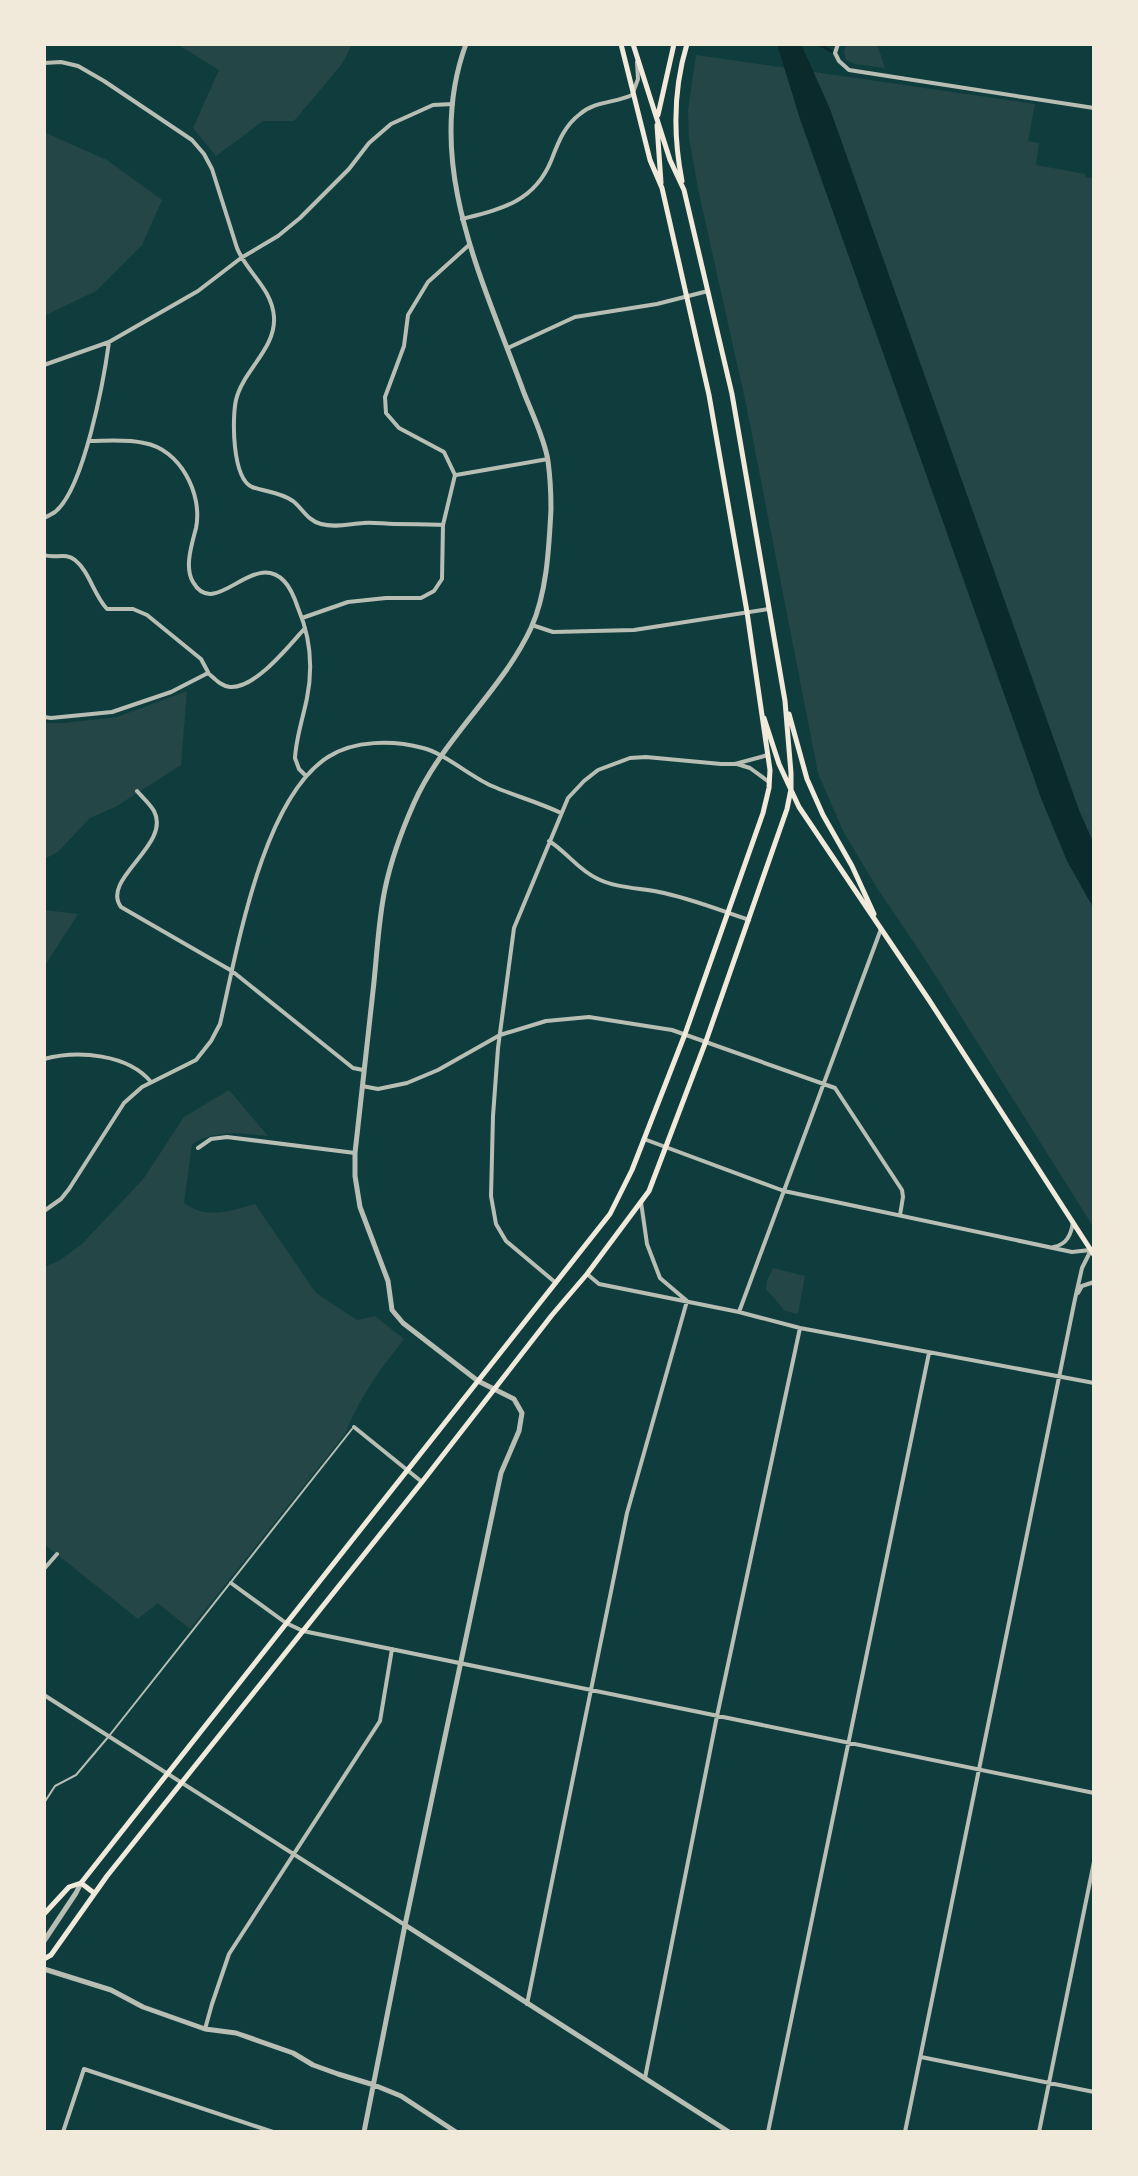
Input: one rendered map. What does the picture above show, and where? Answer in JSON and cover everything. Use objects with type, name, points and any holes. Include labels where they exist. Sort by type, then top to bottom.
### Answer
[{"type":"main road","points":[[621,44],[650,160],[662,188]]},
{"type":"main road","points":[[633,44],[670,160],[684,190]]},
{"type":"main road","points":[[44,1914],[69,1887],[81,1883],[610,1214],[622,1193],[685,1034],[763,813],[769,782],[768,755],[747,612],[709,395],[662,188],[657,116],[674,44]]},
{"type":"main road","points":[[44,1959],[51,1955],[94,1893],[587,1274],[649,1191],[706,1041],[787,809],[791,789],[785,701],[732,394],[676,150],[675,101],[687,44]]},
{"type":"main road","points":[[759,701],[779,764],[799,807],[1092,1252]]},
{"type":"main road","points":[[785,701],[807,779],[881,929]]},
{"type":"main road","points":[[81,1883],[94,1893]]},
{"type":"street","points":[[364,2132],[501,1473],[522,1423],[522,1413],[514,1399],[478,1381],[403,1323],[392,1310],[388,1281],[360,1207],[355,1176],[385,889],[397,849],[414,802],[441,757],[498,681],[532,625],[543,589],[547,557],[551,507],[548,459],[469,245],[453,165],[456,75],[466,44]]},
{"type":"street","points":[[838,44],[835,53],[849,70],[1094,108]]},
{"type":"street","points":[[462,219],[524,197],[540,181],[564,132],[574,119],[591,106],[632,95],[638,79],[637,56]]},
{"type":"street","points":[[44,63],[61,62],[78,66],[104,81],[192,140],[212,169],[241,258],[268,294],[274,322],[265,347],[236,399],[234,425],[238,462],[247,483],[285,496],[320,524],[443,525]]},
{"type":"street","points":[[44,365],[109,342],[198,291],[300,218],[349,169],[369,143],[391,124],[433,105],[453,104]]},
{"type":"street","points":[[302,618],[348,602],[427,596],[438,587],[443,576],[443,525],[455,475],[444,452],[399,428],[386,413],[385,397],[404,346],[408,315],[428,282],[469,245]]},
{"type":"street","points":[[508,348],[575,317],[657,304],[708,291]]},
{"type":"street","points":[[44,518],[57,511],[71,489],[89,441],[104,383],[109,342]]},
{"type":"street","points":[[89,441],[146,443],[162,450],[177,463],[195,493],[197,524],[189,576],[195,587],[215,594],[250,575],[262,573],[275,574],[285,581],[302,618],[310,658],[310,679],[295,758],[306,776]]},
{"type":"street","points":[[455,475],[548,459]]},
{"type":"street","points":[[44,555],[75,559],[107,609],[133,609],[147,615],[201,659],[208,673],[222,685],[240,686],[254,679],[305,628]]},
{"type":"street","points":[[532,625],[553,632],[634,630],[769,609]]},
{"type":"street","points":[[44,717],[112,712],[171,692],[208,673]]},
{"type":"street","points":[[44,1211],[69,1189],[133,1093],[196,1060],[211,1041],[220,1024],[264,851],[306,776],[329,757],[359,744],[425,748],[491,786],[561,813]]},
{"type":"street","points":[[735,764],[768,755]]},
{"type":"street","points":[[556,1283],[506,1241],[493,1211],[491,1196],[493,1116],[514,928],[549,841],[568,798],[584,781],[602,768],[630,758],[735,764],[750,768],[769,782]]},
{"type":"street","points":[[137,791],[154,810],[157,824],[117,891],[116,897],[121,907],[232,971],[353,1068],[364,1070]]},
{"type":"street","points":[[549,841],[578,867],[598,879],[616,886],[684,898],[749,920]]},
{"type":"street","points":[[739,1312],[881,929]]},
{"type":"street","points":[[362,1086],[378,1089],[407,1083],[438,1070],[500,1035],[546,1021],[589,1017],[685,1034],[837,1090],[902,1190],[900,1215]]},
{"type":"street","points":[[44,1059],[77,1055],[104,1058],[142,1071],[151,1082]]},
{"type":"street","points":[[198,1148],[211,1139],[227,1137],[355,1153]]},
{"type":"street","points":[[644,1139],[784,1191],[1051,1248],[1092,1252]]},
{"type":"street","points":[[641,1202],[647,1244],[660,1278],[687,1301]]},
{"type":"street","points":[[1051,1248],[1065,1242],[1073,1222]]},
{"type":"street","points":[[905,2132],[1075,1299],[1082,1268],[1092,1252]]},
{"type":"street","points":[[587,1274],[599,1284],[739,1312],[800,1328],[1094,1383]]},
{"type":"street","points":[[1075,1299],[1082,1286],[1094,1282]]},
{"type":"street","points":[[527,2004],[627,1513],[687,1301]]},
{"type":"street","points":[[645,2079],[717,1716],[800,1328]]},
{"type":"street","points":[[768,2132],[929,1353]]},
{"type":"street","points":[[354,1427],[422,1482]]},
{"type":"street","points":[[44,1569],[57,1554]]},
{"type":"street","points":[[231,1583],[286,1623],[303,1631],[1094,1793]]},
{"type":"street","points":[[205,2029],[229,1954],[380,1721],[392,1649]]},
{"type":"street","points":[[44,1695],[729,2132]]},
{"type":"street","points":[[1039,2132],[1094,1862]]},
{"type":"street","points":[[44,1941],[81,1883]]},
{"type":"street","points":[[44,1969],[111,1990],[143,2007],[205,2029],[236,2033],[293,2053],[313,2065],[374,2085],[401,2096],[456,2132]]},
{"type":"street","points":[[921,2057],[1094,2092]]},
{"type":"street","points":[[63,2132],[84,2069],[273,2132]]},
{"type":"lane","points":[[44,1803],[55,1786],[76,1775],[109,1736],[354,1427]]},
{"type":"shaded area","points":[[177,44],[352,44],[342,64],[294,121],[263,121],[216,156],[193,128],[219,70]]},
{"type":"shaded area","points":[[777,44],[801,44],[830,109],[1079,810],[1094,844],[1094,909],[1067,861],[1041,798],[800,119]]},
{"type":"shaded area","points":[[847,44],[877,44],[885,68],[846,60],[844,52]]},
{"type":"shaded area","points":[[696,55],[1035,104],[1028,141],[1039,143],[1036,165],[1094,178],[1094,1228],[877,888],[843,831],[818,773],[746,404],[689,138],[688,110]]},
{"type":"shaded area","points":[[46,133],[107,160],[162,200],[142,245],[96,291],[44,316],[44,135]]},
{"type":"shaded area","points":[[187,691],[181,765],[117,806],[90,818],[58,852],[44,859],[44,723],[117,717]]},
{"type":"shaded area","points":[[44,910],[78,914],[44,967]]},
{"type":"shaded area","points":[[229,1090],[268,1136],[220,1134],[192,1144],[184,1203],[210,1213],[255,1204],[316,1293],[357,1320],[375,1316],[404,1339],[371,1384],[345,1434],[190,1629],[158,1603],[138,1619],[44,1544],[44,1267],[59,1261],[83,1243],[144,1178],[184,1117]]},
{"type":"shaded area","points":[[773,1268],[805,1276],[798,1314],[785,1311],[766,1289]]},
{"type":"waterway","points":[[818,44],[835,53]]}]
